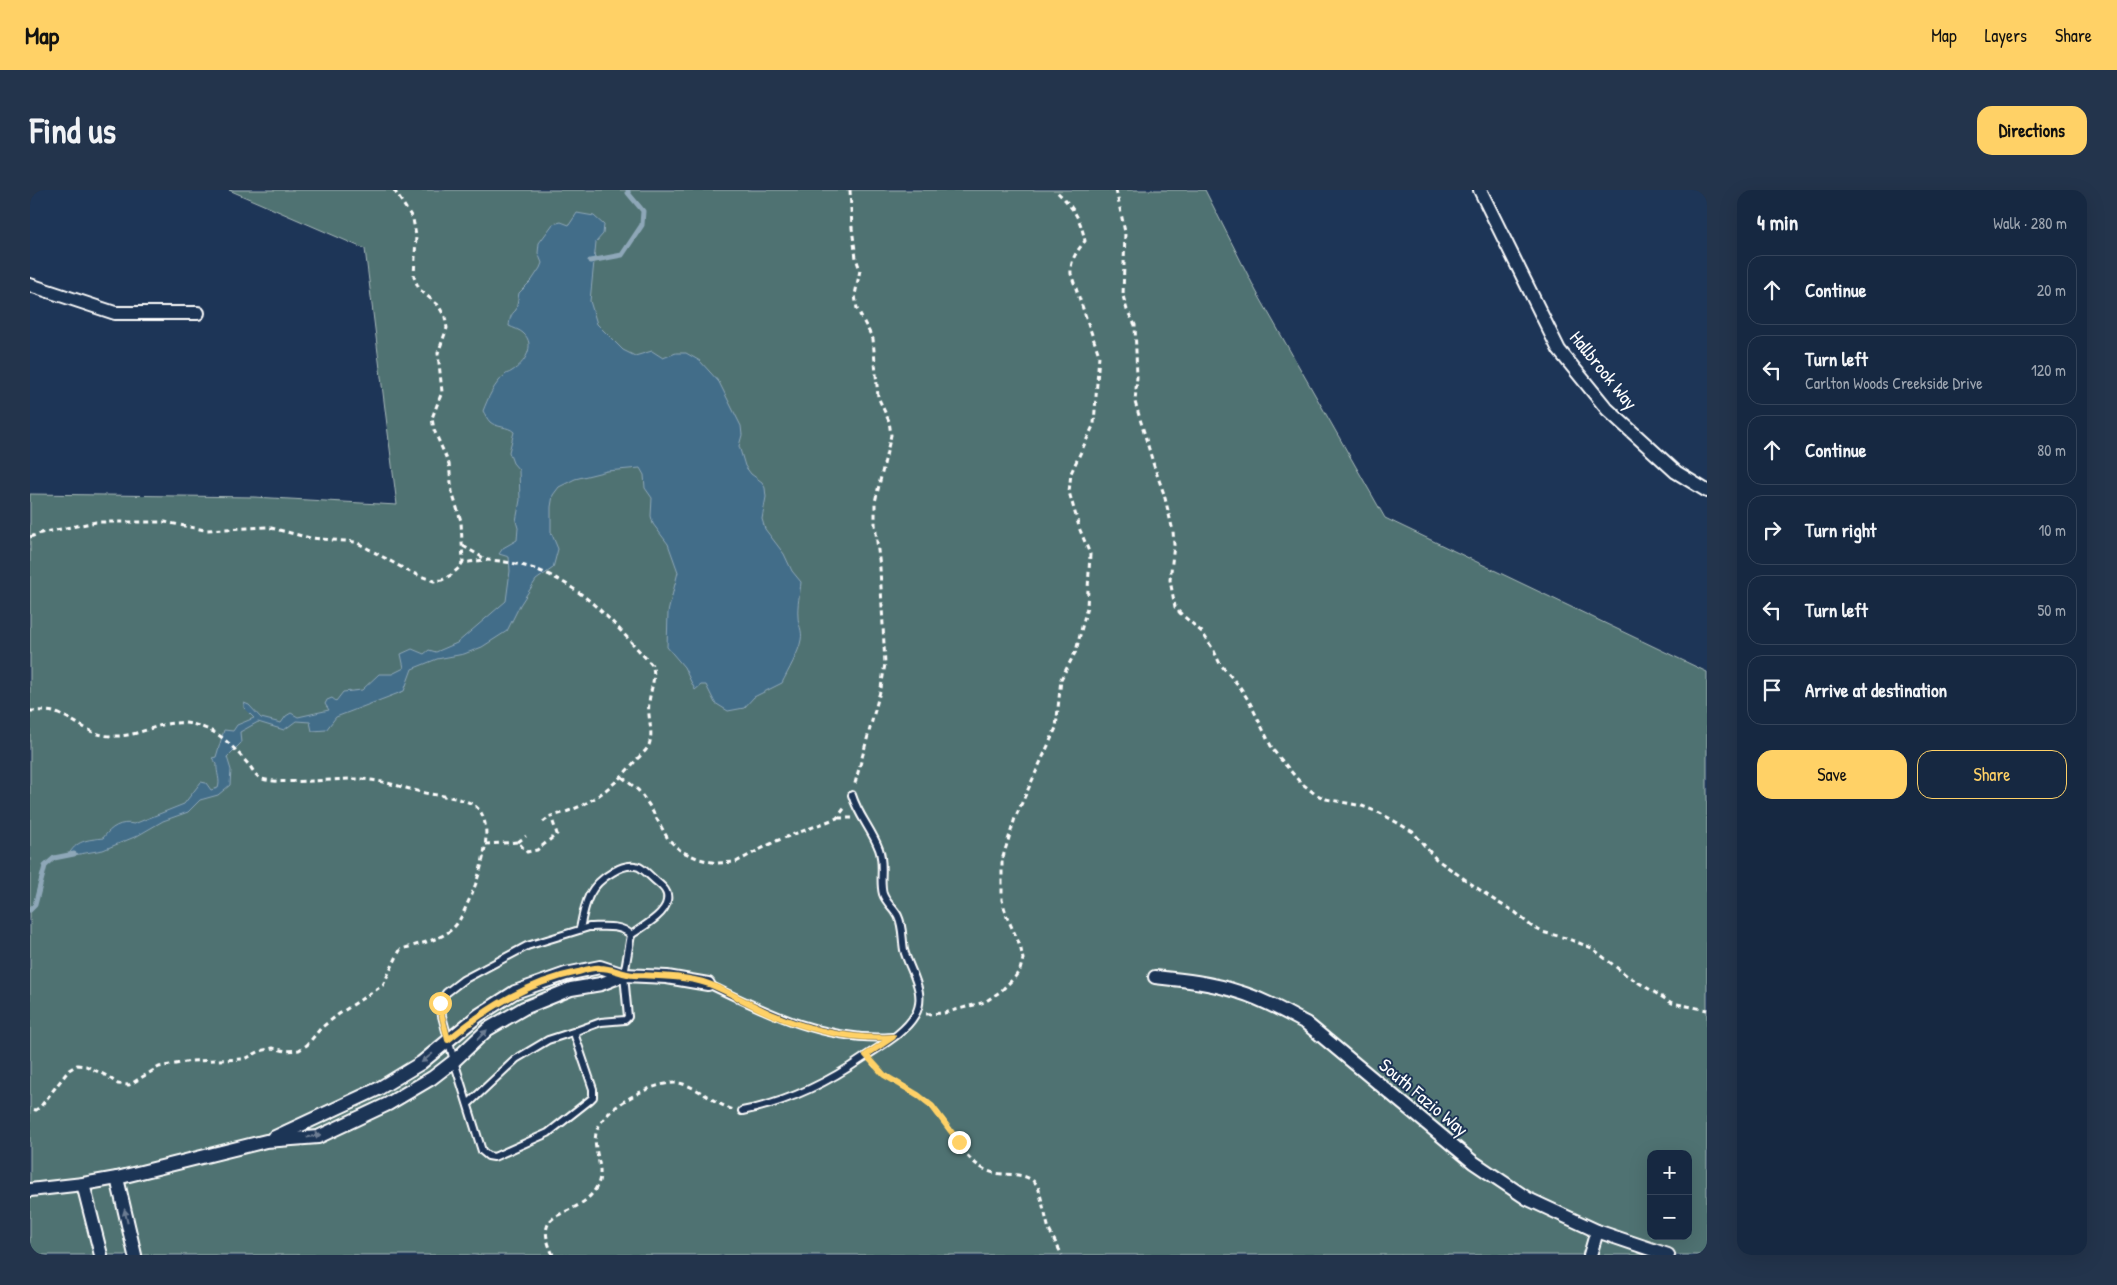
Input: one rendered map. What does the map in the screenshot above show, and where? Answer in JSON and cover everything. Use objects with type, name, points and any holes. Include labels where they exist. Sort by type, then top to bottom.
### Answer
[{"type":"street","name":"Hallbrook Way","points":[[1480,190],[1559,350],[1607,409],[1676,472],[1707,491]]},
{"type":"street","points":[[30,285],[115,313],[198,313]]},
{"type":"street","points":[[266,1141],[378,1089],[421,1063],[479,1015],[515,992],[566,974],[600,967],[624,974],[667,977],[708,984]]},
{"type":"street","points":[[30,1190],[117,1178],[266,1141],[318,1137],[388,1104],[432,1078],[454,1062],[488,1029],[524,1008],[571,989],[601,984],[624,974]]},
{"type":"street","name":"South Fazio Way","points":[[1155,977],[1204,983],[1241,992],[1275,1006],[1306,1023],[1473,1162],[1528,1199],[1597,1231],[1668,1255]]},
{"type":"street","points":[[117,1178],[135,1255]]},
{"type":"street","points":[[83,1184],[101,1255]]},
{"type":"street","points":[[1590,1255],[1597,1231]]},
{"type":"lane","points":[[742,1112],[776,1103],[849,1068],[903,1030],[918,1009],[918,987],[915,975],[907,960],[898,916],[883,895],[882,857],[873,834],[858,812],[852,795]]},
{"type":"lane","points":[[468,1104],[516,1059],[548,1040],[601,1022],[625,1020],[628,1017],[624,974],[631,935],[662,910],[668,899],[667,893],[662,886],[641,868],[632,865],[618,868],[592,888],[585,904],[580,930]]},
{"type":"lane","points":[[576,1031],[575,1036],[593,1090],[593,1096],[548,1133],[494,1157],[488,1156],[482,1151],[448,1040],[440,1003],[446,993],[463,980],[527,946],[588,927],[611,927],[626,930],[631,935]]},
{"type":"lane","points":[[708,984],[771,1014],[824,1032],[878,1038],[893,1037]]},
{"type":"path","points":[[30,537],[96,522],[165,522],[205,530],[261,527],[283,530],[310,538],[356,542],[410,572],[434,581],[442,580],[459,568],[463,562],[461,521],[452,492],[449,464],[434,430],[432,418],[442,392],[438,353],[447,328],[445,318],[438,305],[419,289],[414,277],[416,236],[413,220],[394,190]]},
{"type":"path","points":[[622,777],[638,790],[649,805],[668,839],[681,851],[699,859],[716,863],[736,862],[776,842],[837,818],[852,795],[881,688],[885,664],[875,510],[891,435],[889,421],[878,397],[873,339],[857,309],[856,295],[860,270],[856,258],[852,228],[850,190]]},
{"type":"path","points":[[915,1015],[944,1013],[985,1002],[1001,991],[1020,970],[1023,959],[1020,945],[1007,917],[1002,900],[1002,860],[1016,818],[1056,728],[1061,679],[1076,651],[1087,607],[1090,554],[1080,530],[1069,492],[1071,473],[1094,424],[1099,355],[1071,274],[1070,266],[1076,252],[1085,241],[1082,227],[1078,216],[1068,202],[1055,190]]},
{"type":"path","points":[[1116,190],[1125,232],[1123,296],[1126,310],[1135,325],[1137,377],[1135,402],[1164,494],[1173,531],[1174,545],[1170,580],[1176,607],[1180,613],[1202,632],[1214,650],[1220,664],[1240,687],[1273,750],[1299,781],[1315,794],[1326,799],[1362,806],[1380,813],[1413,832],[1436,859],[1515,912],[1531,926],[1542,932],[1566,938],[1592,948],[1626,975],[1672,1003],[1707,1010]]},
{"type":"path","points":[[463,546],[488,560]]},
{"type":"path","points":[[463,562],[488,560],[517,564],[553,576],[566,583],[600,608],[622,629],[654,670],[649,702],[649,746],[622,777],[595,799],[568,813],[551,816],[543,822]]},
{"type":"path","points":[[30,711],[54,712],[91,732],[111,736],[179,722],[201,727],[221,736],[260,778],[279,781],[363,779],[473,804],[481,813],[484,822],[486,844],[474,890],[455,926],[445,934],[400,950],[383,985],[339,1014],[321,1028],[307,1045],[299,1050],[284,1051],[273,1048],[260,1051],[245,1059],[190,1061],[159,1067],[129,1085],[118,1084],[108,1076],[86,1066],[77,1065],[68,1070],[41,1106],[36,1110],[30,1109]]},
{"type":"path","points":[[518,842],[527,852],[537,850],[557,834],[551,816]]},
{"type":"path","points":[[486,844],[518,842],[526,836]]},
{"type":"path","points":[[866,1055],[884,1075],[918,1095],[932,1106],[974,1163],[989,1172],[1024,1175],[1034,1181],[1038,1186],[1049,1230],[1062,1255]]},
{"type":"path","points":[[553,1255],[545,1234],[546,1226],[551,1220],[585,1202],[596,1189],[600,1179],[601,1168],[595,1149],[596,1132],[601,1121],[609,1111],[644,1091],[672,1082],[696,1089],[720,1104],[742,1112]]},
{"type":"green space","points":[[229,190],[1205,190],[1256,291],[1385,518],[1707,672],[1707,1255],[30,1255],[30,494],[254,497],[397,505],[365,249]]},
{"type":"water","points":[[577,213],[594,216],[604,225],[603,234],[596,242],[590,301],[597,324],[623,350],[635,356],[652,351],[663,358],[676,353],[686,353],[700,361],[719,382],[741,426],[742,435],[739,446],[745,466],[751,474],[762,482],[765,488],[766,497],[762,519],[765,529],[784,554],[792,571],[801,582],[798,620],[801,640],[796,656],[782,683],[754,697],[744,708],[728,711],[715,703],[706,685],[701,685],[695,690],[684,667],[667,647],[668,612],[678,572],[668,544],[653,524],[651,516],[652,498],[645,488],[644,475],[640,468],[607,471],[575,479],[559,487],[553,495],[551,532],[558,549],[553,568],[536,580],[520,605],[507,631],[482,647],[464,654],[437,659],[412,669],[404,691],[336,717],[326,730],[312,731],[310,722],[296,721],[284,730],[258,722],[240,732],[241,743],[227,757],[231,770],[230,785],[218,795],[200,800],[188,812],[163,821],[137,836],[103,850],[68,856],[78,844],[87,840],[103,838],[117,826],[125,823],[134,824],[184,804],[201,782],[206,783],[211,790],[218,788],[217,764],[212,758],[216,757],[224,730],[233,731],[237,725],[254,718],[244,708],[244,703],[249,705],[261,718],[281,723],[291,713],[298,717],[329,710],[325,704],[327,700],[332,698],[336,701],[343,692],[362,690],[379,674],[392,674],[404,668],[401,654],[412,649],[424,654],[429,650],[436,652],[457,643],[506,601],[510,571],[509,557],[499,554],[503,548],[517,540],[518,528],[516,521],[520,500],[519,470],[513,463],[509,452],[514,432],[493,424],[483,411],[495,387],[506,374],[521,364],[529,348],[527,338],[522,332],[509,326],[511,315],[516,310],[519,293],[532,280],[542,263],[538,253],[539,243],[553,224],[561,222],[569,225]]},
{"type":"waterway","points":[[590,261],[622,255],[642,225],[643,211],[628,193],[628,190]]},
{"type":"waterway","points":[[30,910],[35,905],[45,866],[54,858],[74,854]]},
{"type":"route","points":[[440,1003],[448,1040],[479,1015],[515,992],[566,974],[600,967],[624,974],[667,977],[708,984],[771,1014],[824,1032],[878,1038],[893,1037],[866,1055],[884,1075],[918,1095],[932,1106],[959,1142]]}]
